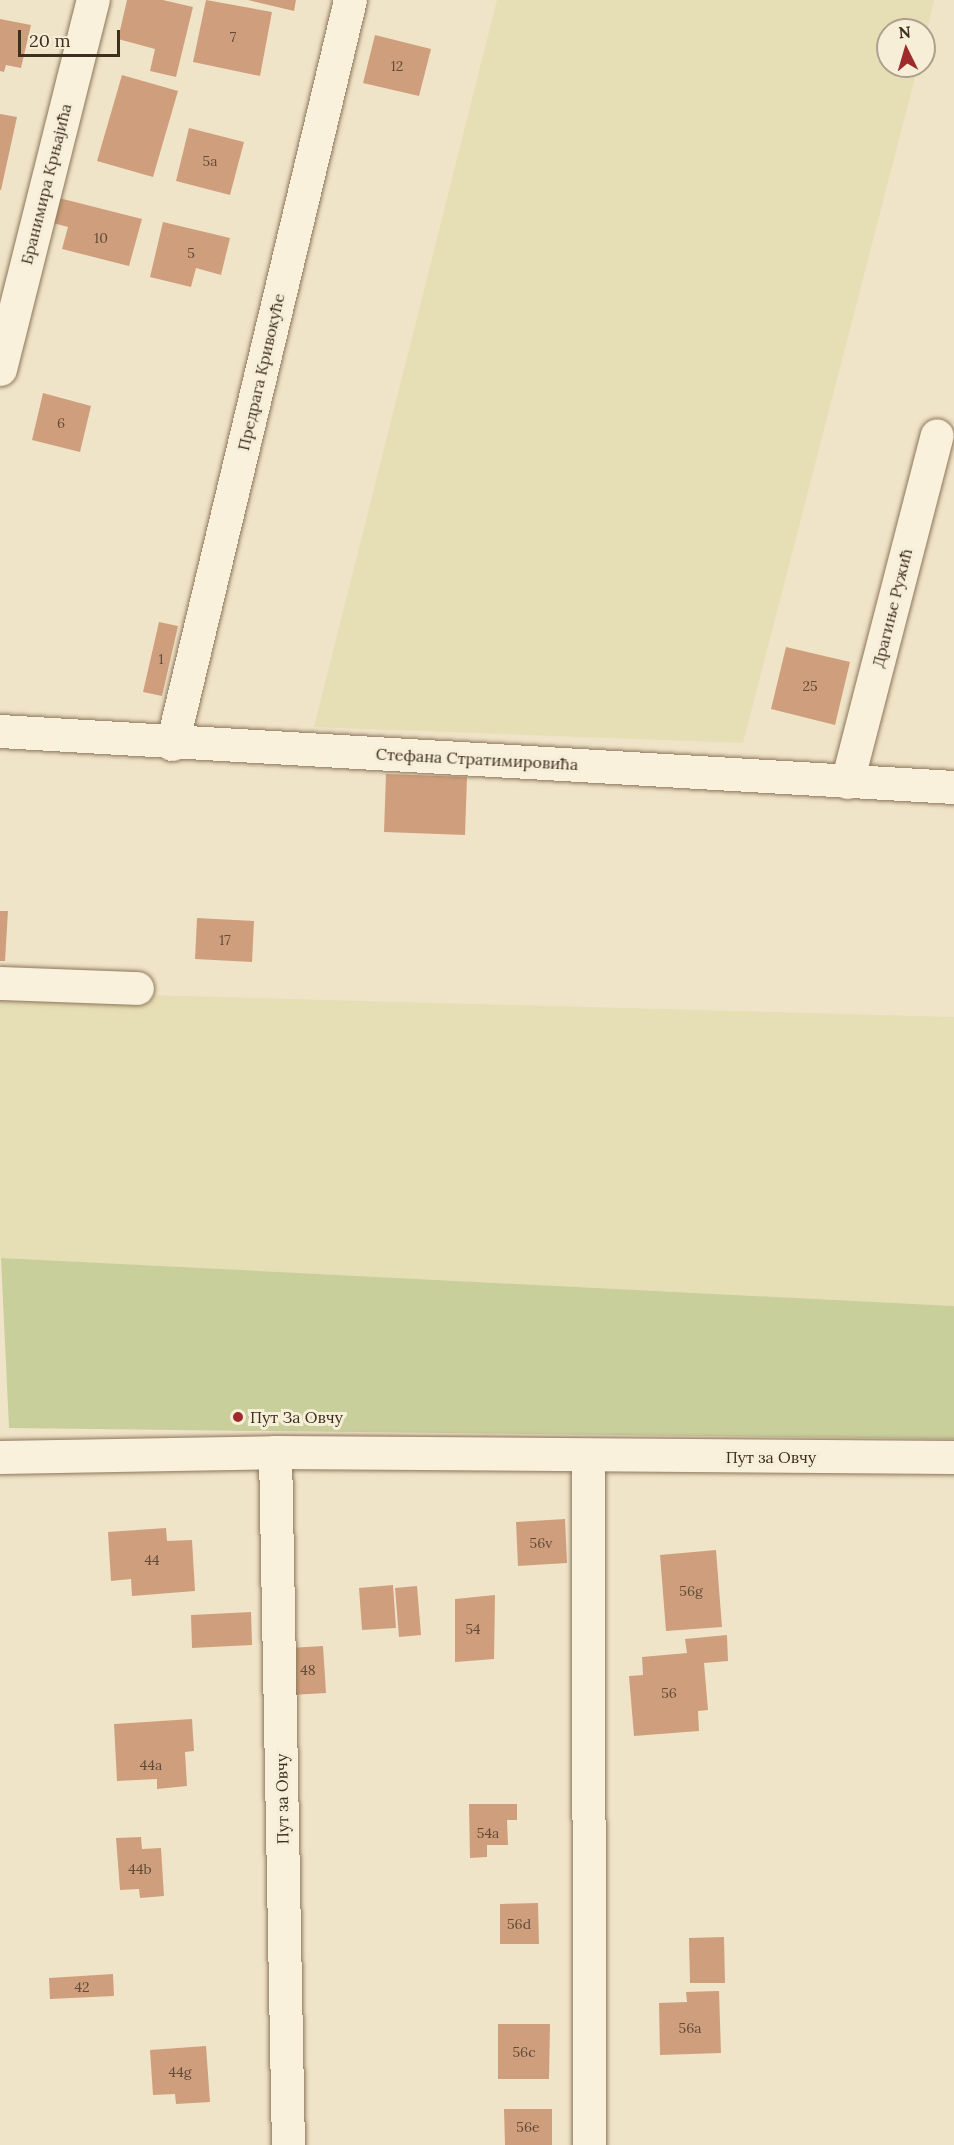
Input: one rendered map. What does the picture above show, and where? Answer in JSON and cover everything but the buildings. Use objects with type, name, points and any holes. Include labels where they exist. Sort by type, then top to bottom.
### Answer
[{"type":"street","name":"Бранимира Крњајића","points":[[0,369],[93,0]]},
{"type":"street","name":"Предрага Кривокуће","points":[[172,744],[350,0]]},
{"type":"street","name":"Драгиње Ружић","points":[[847,782],[937,435]]},
{"type":"street","name":"Стефана Стратимировића","points":[[0,731],[172,744],[954,787]]},
{"type":"street","points":[[0,983],[137,988]]},
{"type":"street","name":"Пут за Овчу","points":[[275,1452],[288,2145]]},
{"type":"street","name":"Пут за Овчу","points":[[0,1458],[275,1452],[588,1457],[954,1457]]},
{"type":"street","points":[[588,1457],[589,2145]]},
{"type":"shaded area","points":[[497,0],[934,0],[930,18],[876,18],[876,78],[915,78],[743,743],[314,727]]},
{"type":"shaded area","points":[[0,991],[954,1017],[954,1306],[0,1258]]},
{"type":"green space","points":[[1,1258],[954,1306],[954,1439],[9,1428]]},
{"type":"place","name":"Пут За Овчу","points":[[238,1417]]}]
